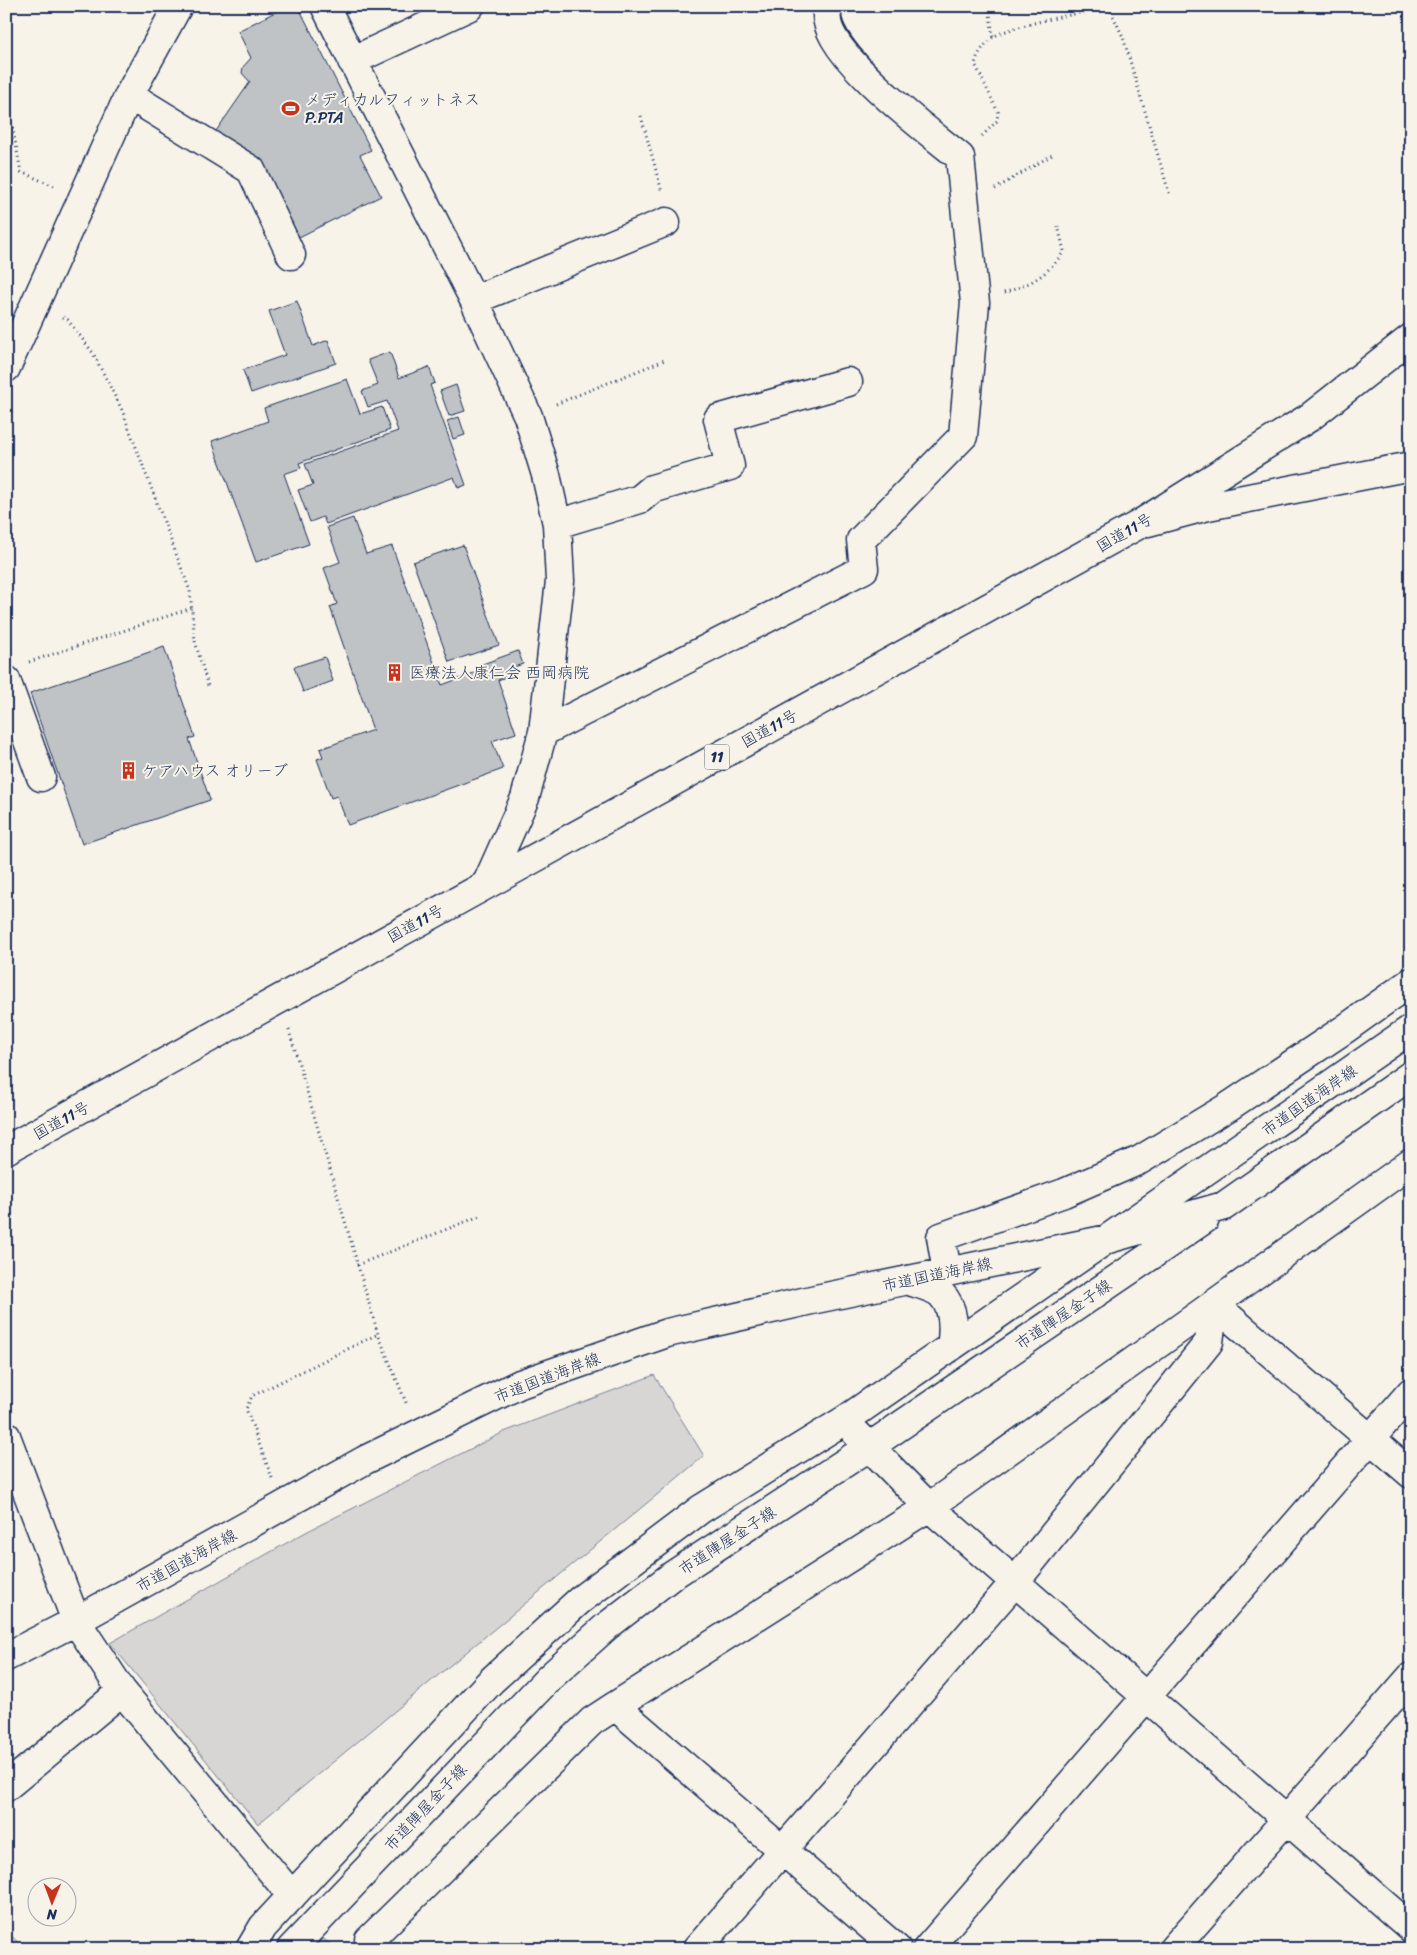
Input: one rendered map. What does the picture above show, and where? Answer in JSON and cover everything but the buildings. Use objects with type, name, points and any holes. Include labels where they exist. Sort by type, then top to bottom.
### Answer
[{"type":"main road","points":[[6,368],[129,95],[178,6]]},
{"type":"main road","points":[[325,6],[474,300],[528,416],[546,475],[557,524],[560,581],[543,732],[525,798],[487,883]]},
{"type":"main road","points":[[352,61],[470,6]]},
{"type":"main road","points":[[543,732],[864,569],[861,540],[963,436],[975,303],[960,157],[872,83],[848,57],[830,32],[826,20],[829,6]]},
{"type":"main road","points":[[129,95],[251,170],[291,255]]},
{"type":"main road","points":[[474,300],[666,222]]},
{"type":"main road","name":"国道11号","points":[[6,1150],[1138,525],[1310,417],[1411,338]]},
{"type":"main road","points":[[557,524],[640,498],[652,490],[730,466],[718,419],[848,382]]},
{"type":"main road","points":[[1138,525],[1208,506],[1410,468]]},
{"type":"main road","points":[[16,672],[41,777]]},
{"type":"main road","points":[[947,1272],[941,1237],[1064,1193],[1140,1160],[1228,1107],[1346,1029],[1411,982]]},
{"type":"main road","name":"市道国道海岸線","points":[[1108,1239],[1411,1029]]},
{"type":"main road","name":"市道国道海岸線","points":[[6,1657],[76,1621],[365,1460],[520,1384],[667,1333],[907,1280],[1108,1239],[1224,1206],[1411,1075]]},
{"type":"main road","points":[[378,1949],[369,1940],[592,1721],[929,1507],[1411,1163]]},
{"type":"main road","name":"市道陣屋金子線","points":[[291,1949],[543,1685],[607,1626],[673,1575],[869,1447],[1224,1206]]},
{"type":"main road","points":[[250,1949],[263,1928],[491,1680],[580,1600],[701,1509],[844,1420],[1108,1239]]},
{"type":"main road","points":[[907,1280],[940,1293],[949,1307],[954,1326],[951,1347]]},
{"type":"main road","points":[[1214,1304],[1411,1474]]},
{"type":"main road","points":[[696,1949],[1015,1582],[1209,1342],[1214,1304]]},
{"type":"main road","points":[[927,1949],[1411,1392]]},
{"type":"main road","points":[[844,1420],[929,1507],[1411,1928]]},
{"type":"main road","points":[[6,1436],[76,1621],[122,1690],[292,1896]]},
{"type":"main road","points":[[1173,1949],[1411,1677]]},
{"type":"main road","points":[[6,1787],[122,1690]]},
{"type":"main road","points":[[616,1706],[897,1949]]},
{"type":"main road","points":[[1404,1949],[1411,1941]]},
{"type":"path","points":[[989,6],[992,37]]},
{"type":"path","points":[[960,157],[997,121],[998,112],[975,64],[977,55],[992,37],[1020,27],[1109,6],[1123,37],[1170,196]]},
{"type":"path","points":[[6,93],[21,172],[82,198]]},
{"type":"path","points":[[641,116],[661,184],[666,222]]},
{"type":"path","points":[[965,198],[990,192],[1052,155]]},
{"type":"path","points":[[975,303],[1030,284],[1055,264],[1064,251],[1058,226]]},
{"type":"path","points":[[35,304],[68,320],[93,353],[122,410],[190,591],[195,640],[208,686]]},
{"type":"path","points":[[528,416],[667,359]]},
{"type":"path","points":[[16,672],[192,608]]},
{"type":"path","points":[[280,998],[378,1334],[418,1434]]},
{"type":"path","points":[[357,1265],[480,1216]]},
{"type":"path","points":[[283,1506],[246,1409],[252,1396],[378,1334]]},
{"type":"shaded area","points":[[654,1375],[704,1456],[258,1824],[110,1643],[306,1532],[504,1432]]},
{"type":"shaded area","points":[[6,1930],[24,1949],[6,1949]]},
{"type":"shaded area","points":[[323,1938],[335,1949],[314,1949]]},
{"type":"place","name":"メディカルフィットネス P.PTA","points":[[291,108]]},
{"type":"place","name":"医療法人康仁会 西岡病院","points":[[395,672]]},
{"type":"place","name":"ケアハウス オリーブ","points":[[128,770]]}]
